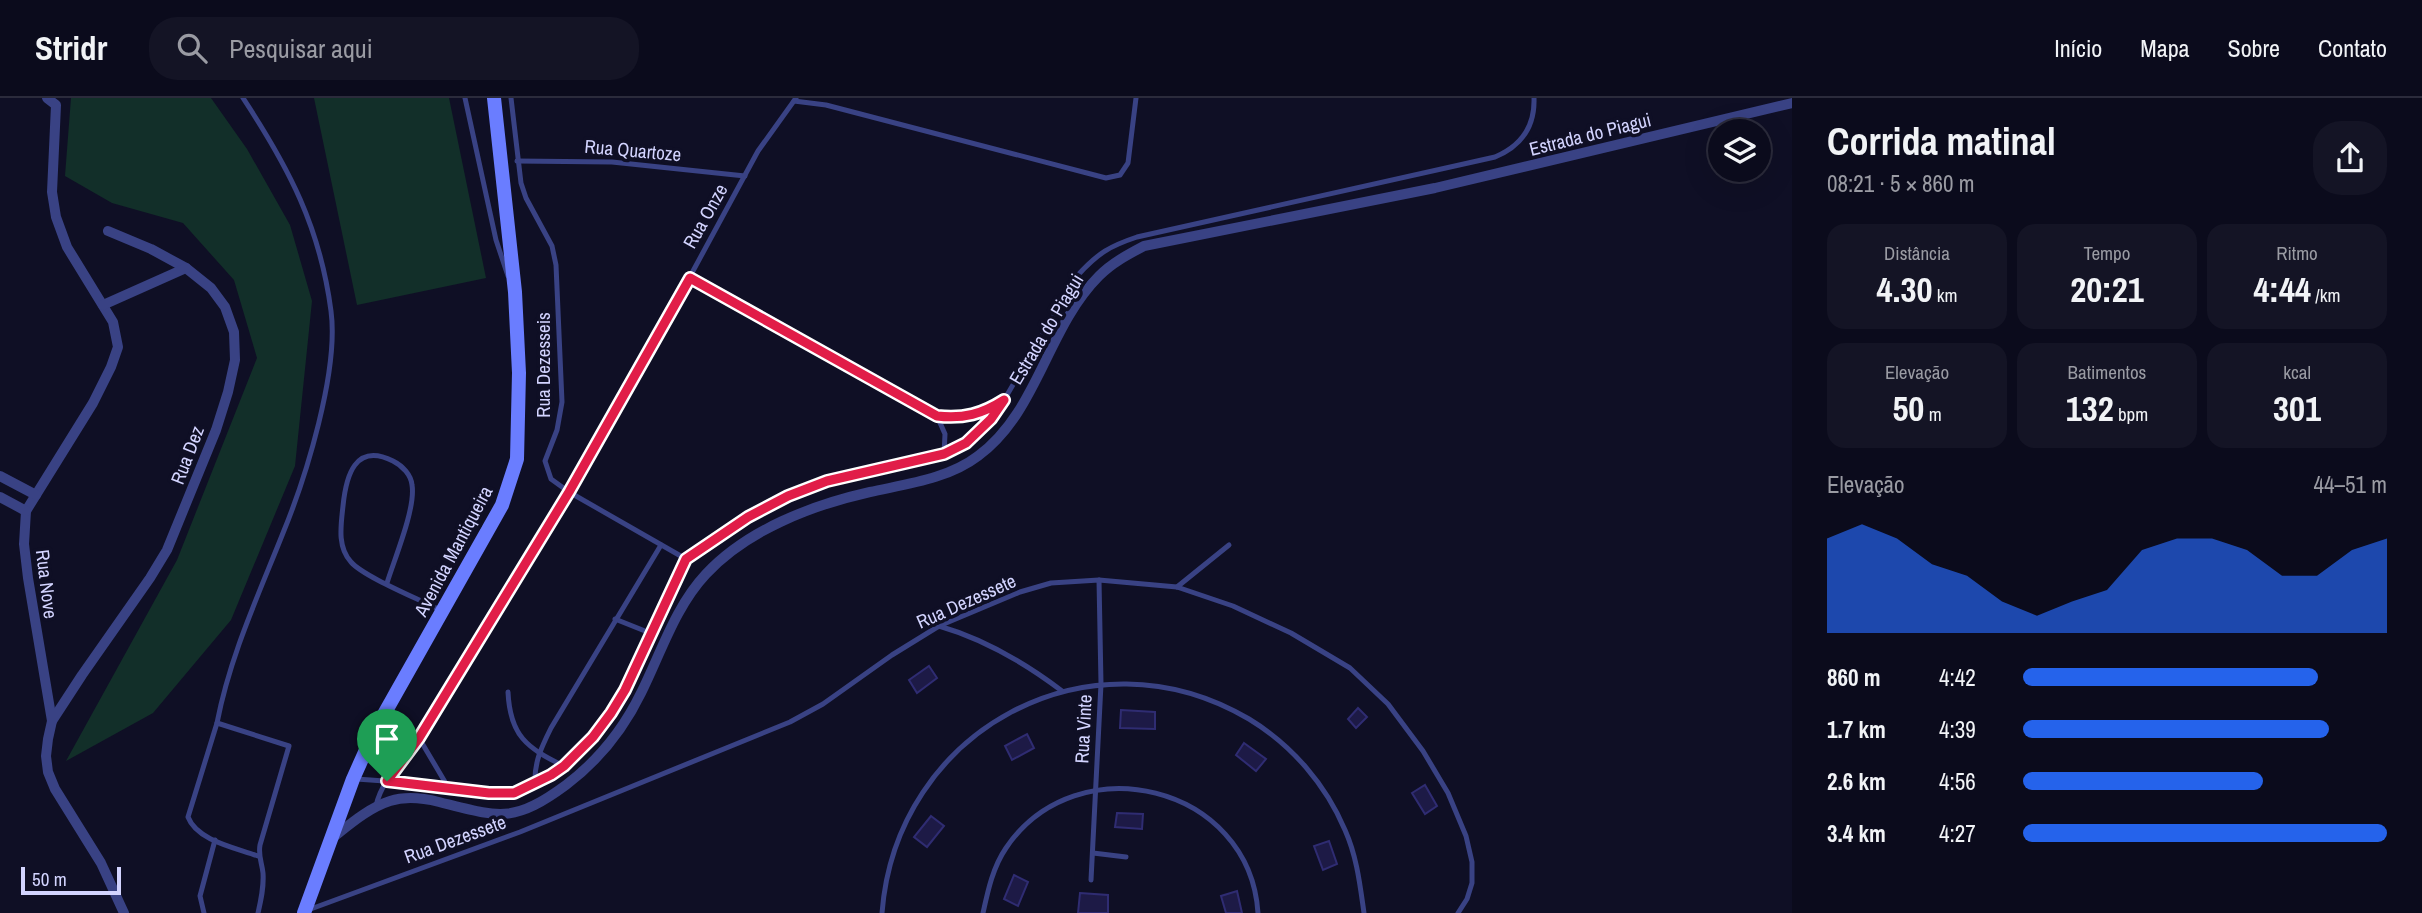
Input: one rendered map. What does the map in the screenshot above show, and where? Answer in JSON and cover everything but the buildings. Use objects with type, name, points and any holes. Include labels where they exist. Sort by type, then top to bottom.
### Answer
[{"type":"street","name":"Avenida Mantiqueira","points":[[304,912],[353,779],[374,732],[502,505],[517,458],[519,373],[515,292],[494,98]]},
{"type":"street","points":[[53,100],[52,192],[56,218],[67,247],[103,305],[186,268]]},
{"type":"street","name":"Estrada do Piagui","points":[[331,839],[354,820],[390,801],[427,799],[500,815],[519,812],[539,804],[566,785],[590,767],[627,720],[679,612],[690,592],[707,572],[730,552],[766,530],[804,512],[950,471],[977,457],[998,439],[1016,415],[1082,296],[1117,260],[1144,246],[1473,180],[1792,103]]},
{"type":"street","name":"Rua Dez","points":[[52,722],[167,550],[228,392],[235,360],[234,332],[225,307],[211,288],[186,268],[108,231]]},
{"type":"street","name":"Rua Nove","points":[[52,722],[27,578],[24,544],[26,511],[93,403],[111,367],[118,347],[113,322],[103,305]]},
{"type":"street","points":[[0,476],[36,495]]},
{"type":"street","points":[[0,497],[26,511]]},
{"type":"street","points":[[52,722],[46,755],[48,772],[55,789],[102,863],[124,913]]},
{"type":"lane","points":[[243,98],[288,170],[307,211],[331,313],[331,349],[324,395],[305,469],[284,531],[232,660],[188,817],[197,830],[215,840],[258,856]]},
{"type":"lane","points":[[465,98],[496,240],[515,292]]},
{"type":"lane","name":"Rua Dezesseis","points":[[511,98],[517,161],[526,198],[544,228],[556,265],[562,402],[557,430],[545,461],[551,479],[686,559]]},
{"type":"lane","points":[[820,98],[826,105]]},
{"type":"lane","points":[[795,99],[1106,178],[1119,175],[1128,163],[1136,98]]},
{"type":"lane","points":[[353,779],[489,793],[514,793],[535,784],[564,766],[593,737],[611,713],[625,690],[686,559],[748,517],[788,496],[827,481],[944,454],[966,443],[991,419],[1004,400],[1078,275],[1093,258],[1110,246],[1137,237],[1494,157],[1514,146],[1527,132],[1533,119],[1534,98]]},
{"type":"lane","name":"Rua Onze","points":[[376,808],[378,796],[387,781],[419,738],[569,492],[758,151],[795,99]]},
{"type":"lane","name":"Rua Quartoze","points":[[517,161],[612,162],[745,176]]},
{"type":"lane","points":[[690,278],[937,416],[955,418],[976,415],[1004,400]]},
{"type":"lane","points":[[937,416],[946,434],[944,454]]},
{"type":"lane","points":[[387,583],[412,500],[412,485],[409,475],[393,461],[375,456],[364,457],[349,473],[345,489],[341,542],[344,554],[353,565],[387,583],[443,611]]},
{"type":"lane","points":[[535,784],[534,768],[538,753],[551,728],[661,545]]},
{"type":"lane","points":[[1177,587],[1229,545]]},
{"type":"lane","name":"Rua Dezessete","points":[[304,912],[520,832],[790,722],[823,704],[892,655],[939,626],[984,605],[1051,583],[1099,580],[1177,587],[1233,606],[1291,633],[1350,668],[1388,704],[1423,751],[1448,793],[1466,836],[1472,862],[1472,883],[1458,913]]},
{"type":"lane","name":"Rua Vinte","points":[[1091,880],[1101,684],[1099,580]]},
{"type":"lane","points":[[615,619],[650,633]]},
{"type":"lane","points":[[939,626],[966,634],[989,645],[1062,691]]},
{"type":"lane","points":[[882,913],[884,889],[893,850],[909,813],[930,779],[957,749],[989,724],[1024,705],[1062,691],[1101,684],[1144,684],[1188,692],[1228,707],[1266,729],[1298,758],[1325,792],[1345,831],[1359,872],[1364,913]]},
{"type":"lane","points":[[508,692],[514,727],[523,740],[538,753],[564,766]]},
{"type":"lane","points":[[216,723],[289,746],[258,856],[263,872],[263,894],[258,913]]},
{"type":"lane","points":[[419,738],[448,787]]},
{"type":"lane","points":[[983,913],[990,880],[1006,848],[1030,821],[1061,800],[1095,789],[1131,787],[1167,794],[1199,811],[1226,835],[1246,865],[1257,900],[1258,913]]},
{"type":"lane","points":[[204,913],[200,896],[215,840]]},
{"type":"lane","points":[[1093,853],[1126,858]]},
{"type":"green space","points":[[71,98],[211,98],[247,149],[290,225],[312,301],[295,466],[231,620],[153,713],[66,761],[177,560],[257,358],[234,280],[183,223],[112,203],[65,176]]},
{"type":"green space","points":[[314,98],[449,98],[486,278],[357,305]]},
{"type":"route","points":[[690,278],[937,416],[955,418],[976,415],[1004,400],[979,432],[966,443],[944,454],[827,481],[788,496],[748,517],[686,559],[625,690],[611,713],[593,737],[551,775],[514,793],[489,793],[387,781],[419,738],[569,492],[690,278]]}]
